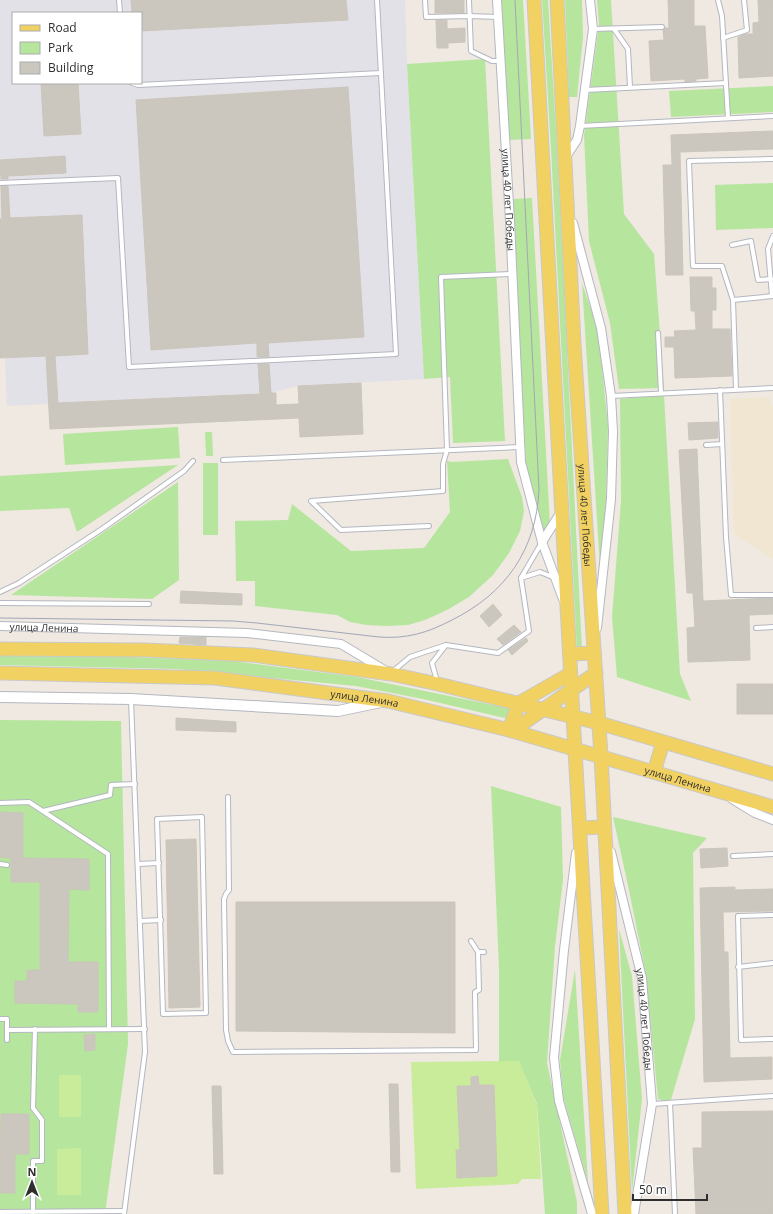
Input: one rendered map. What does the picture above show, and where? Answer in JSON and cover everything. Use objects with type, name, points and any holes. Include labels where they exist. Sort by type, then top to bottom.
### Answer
[{"type":"main road","name":"улица 40 лет Победы","points":[[534,0],[570,674],[602,1214]]},
{"type":"main road","name":"улица 40 лет Победы","points":[[558,0],[574,344],[601,756],[625,1214]]},
{"type":"main road","name":"улица Ленина","points":[[0,649],[146,650],[253,655],[391,674],[573,716],[773,774]]},
{"type":"main road","points":[[570,654],[594,653]]},
{"type":"main road","name":"улица Ленина","points":[[0,673],[215,678],[388,701],[511,730],[773,807]]},
{"type":"main road","points":[[511,730],[545,709],[596,673]]},
{"type":"main road","points":[[511,730],[519,703],[570,674]]},
{"type":"main road","points":[[654,772],[663,742]]},
{"type":"main road","points":[[580,828],[604,827]]},
{"type":"street","name":"улица 40 лет Победы","points":[[497,0],[521,462],[542,542],[567,609]]},
{"type":"street","points":[[565,158],[577,140],[580,126],[593,29],[590,0]]},
{"type":"street","name":"улица 40 лет Победы","points":[[567,203],[601,328],[611,396],[613,431],[611,499],[594,653]]},
{"type":"street","points":[[542,542],[562,511]]},
{"type":"street","name":"улица Ленина","points":[[0,626],[247,633],[341,644],[391,674]]},
{"type":"street","points":[[0,697],[131,699],[338,711],[388,701]]},
{"type":"street","name":"улица Ленина","points":[[741,764],[773,769]]},
{"type":"street","name":"улица Ленина","points":[[718,790],[755,813],[773,820]]},
{"type":"street","name":"улица 40 лет Победы","points":[[604,827],[642,978],[652,1104],[634,1214]]},
{"type":"street","name":"улица 40 лет Победы","points":[[580,828],[564,950],[554,1058],[559,1101],[592,1214]]},
{"type":"lane","points":[[119,0],[120,12]]},
{"type":"lane","points":[[0,183],[118,178],[129,367],[396,354],[377,0]]},
{"type":"lane","points":[[426,0],[426,17],[498,17]]},
{"type":"lane","points":[[469,0],[471,51],[492,62],[501,61]]},
{"type":"lane","points":[[718,0],[722,16],[728,118]]},
{"type":"lane","points":[[723,38],[747,30],[744,0]]},
{"type":"lane","points":[[593,29],[662,27]]},
{"type":"lane","points":[[614,29],[628,49],[630,87]]},
{"type":"lane","points":[[135,84],[381,73]]},
{"type":"lane","points":[[585,90],[726,83]]},
{"type":"lane","points":[[580,126],[773,116]]},
{"type":"lane","points":[[736,389],[734,300],[722,266],[693,266],[689,161],[773,159]]},
{"type":"lane","points":[[734,300],[773,296],[768,249],[773,236]]},
{"type":"lane","points":[[732,245],[751,241],[758,280],[771,279]]},
{"type":"lane","points":[[429,526],[341,530],[311,501],[444,491],[443,464],[447,450],[441,277],[512,274]]},
{"type":"lane","points":[[658,333],[661,393]]},
{"type":"lane","points":[[611,396],[773,388]]},
{"type":"lane","points":[[720,390],[726,536],[731,595],[773,595]]},
{"type":"lane","points":[[706,445],[722,444]]},
{"type":"lane","points":[[223,460],[520,447]]},
{"type":"lane","points":[[0,592],[19,583],[102,529],[184,471],[193,461]]},
{"type":"lane","points":[[391,674],[410,657],[446,645],[498,653],[529,631],[521,578],[542,542]]},
{"type":"lane","points":[[521,578],[540,572],[556,578]]},
{"type":"lane","points":[[0,602],[149,604]]},
{"type":"lane","points":[[756,628],[773,627]]},
{"type":"lane","points":[[438,684],[432,663],[446,645]]},
{"type":"lane","points":[[0,1212],[124,1212],[145,1052],[131,699]]},
{"type":"lane","points":[[43,811],[110,795],[111,785],[135,784]]},
{"type":"lane","points":[[228,797],[229,890],[224,899],[226,1030],[228,1041],[233,1052],[476,1050],[475,992],[479,990],[478,952],[471,941]]},
{"type":"lane","points":[[0,802],[29,802],[108,854],[109,1028]]},
{"type":"lane","points":[[202,817],[206,1012],[163,1014],[161,920],[157,818],[202,817]]},
{"type":"lane","points":[[733,856],[773,854]]},
{"type":"lane","points":[[138,864],[159,863]]},
{"type":"lane","points":[[0,864],[7,864]]},
{"type":"lane","points":[[773,915],[738,916],[738,966],[741,1040],[773,1039]]},
{"type":"lane","points":[[140,921],[161,920]]},
{"type":"lane","points":[[478,952],[484,952]]},
{"type":"lane","points":[[738,966],[773,963]]},
{"type":"lane","points":[[0,1019],[7,1019],[7,1040]]},
{"type":"lane","points":[[7,1030],[109,1028],[145,1029]]},
{"type":"lane","points":[[33,1212],[33,1160],[42,1160],[42,1120],[34,1108],[34,1029]]},
{"type":"lane","points":[[652,1104],[773,1096]]},
{"type":"lane","points":[[670,1103],[675,1214]]},
{"type":"shaded area","points":[[0,0],[405,0],[407,64],[424,379],[298,386],[271,393],[7,406],[5,358],[0,358]]},
{"type":"shaded area","points":[[770,397],[771,405],[773,405],[773,559],[734,534],[730,399]]},
{"type":"green space","points":[[501,0],[523,0],[531,139],[508,140]]},
{"type":"green space","points":[[542,0],[548,0],[557,148],[582,650],[577,650]]},
{"type":"green space","points":[[565,0],[582,0],[583,37],[577,97],[569,97]]},
{"type":"green space","points":[[597,0],[611,0],[624,214],[654,254],[664,388],[619,389],[610,323],[589,241],[584,135],[599,25]]},
{"type":"green space","points":[[485,59],[505,441],[453,443],[450,377],[424,379],[407,64]]},
{"type":"green space","points":[[773,86],[773,112],[671,117],[669,91]]},
{"type":"green space","points":[[773,183],[773,228],[716,230],[715,185]]},
{"type":"green space","points":[[532,198],[550,525],[544,533],[526,463],[512,199]]},
{"type":"green space","points":[[582,283],[598,330],[608,425],[606,505],[600,567]]},
{"type":"green space","points":[[664,395],[680,674],[691,701],[617,677],[612,617],[621,501],[620,399]]},
{"type":"green space","points":[[178,427],[180,458],[65,465],[63,434]]},
{"type":"green space","points":[[205,432],[212,432],[213,456],[206,456]]},
{"type":"green space","points":[[508,459],[522,497],[524,511],[520,531],[509,553],[493,575],[469,597],[447,610],[425,620],[408,625],[367,625],[350,622],[337,615],[255,606],[255,581],[236,581],[235,521],[288,520],[292,504],[351,551],[424,548],[450,512],[447,461]]},
{"type":"green space","points":[[203,463],[218,463],[218,535],[203,535]]},
{"type":"green space","points":[[178,465],[77,532],[69,508],[0,511],[0,476]]},
{"type":"green space","points":[[178,482],[179,580],[152,599],[11,595]]},
{"type":"green space","points":[[0,655],[105,656],[232,661],[357,677],[512,709],[509,719],[423,699],[356,686],[177,669],[0,665]]},
{"type":"green space","points":[[0,720],[121,721],[128,1044],[105,1214],[0,1214]]},
{"type":"green space","points":[[491,786],[561,807],[563,880],[555,946],[547,1063],[577,1202],[577,1214],[545,1214],[537,1104],[519,1062],[499,1062],[499,967]]},
{"type":"green space","points":[[613,817],[707,838],[693,853],[695,1019],[670,1103],[658,1099],[646,975]]},
{"type":"green space","points":[[619,929],[632,976],[642,1099],[632,1192]]},
{"type":"green space","points":[[575,970],[588,1182],[563,1096],[560,1060]]},
{"type":"green space","points":[[519,1061],[537,1105],[541,1179],[522,1179],[518,1184],[416,1189],[411,1062]]},
{"type":"green space","points":[[59,1075],[81,1075],[81,1117],[59,1117]]},
{"type":"green space","points":[[81,1148],[81,1195],[57,1195],[57,1149]]},
{"type":"building","points":[[131,0],[346,0],[348,20],[142,31],[142,12],[132,12]]},
{"type":"building","points":[[435,0],[464,0],[464,13],[435,13]]},
{"type":"building","points":[[668,0],[694,0],[694,26],[705,26],[708,78],[685,82],[685,79],[651,81],[649,41],[664,40],[663,30],[665,28],[669,28]]},
{"type":"building","points":[[758,0],[773,0],[773,76],[739,78],[738,37],[745,34],[753,34],[753,23],[759,22]]},
{"type":"building","points":[[436,20],[447,20],[447,29],[465,28],[465,42],[448,43],[448,48],[437,48]]},
{"type":"building","points":[[41,84],[78,84],[81,134],[44,136]]},
{"type":"building","points":[[348,87],[364,337],[268,343],[269,357],[257,357],[257,343],[151,350],[136,100]]},
{"type":"building","points":[[773,131],[773,149],[680,152],[683,275],[666,275],[663,165],[672,165],[671,135]]},
{"type":"building","points":[[65,156],[66,173],[8,176],[8,179],[1,179],[0,160]]},
{"type":"building","points":[[1,186],[8,186],[10,218],[82,215],[88,354],[55,356],[58,403],[260,394],[258,364],[269,364],[271,393],[276,393],[276,405],[299,404],[298,386],[361,383],[363,434],[300,437],[299,418],[50,429],[46,356],[0,358]]},
{"type":"building","points":[[690,277],[712,277],[712,288],[716,288],[716,310],[712,310],[712,329],[730,329],[732,376],[675,378],[674,347],[665,347],[665,337],[675,337],[674,331],[696,330],[695,311],[691,311]]},
{"type":"building","points":[[718,422],[718,438],[689,440],[688,423]]},
{"type":"building","points":[[697,449],[703,601],[773,598],[773,614],[749,615],[750,660],[688,662],[687,628],[695,627],[693,593],[687,593],[679,450]]},
{"type":"building","points":[[181,591],[242,594],[242,605],[180,603]]},
{"type":"building","points":[[493,604],[502,615],[489,627],[480,616]]},
{"type":"building","points":[[514,625],[521,632],[503,645],[497,639]]},
{"type":"building","points":[[180,637],[206,637],[206,645],[179,643]]},
{"type":"building","points":[[526,638],[528,641],[512,655],[508,650]]},
{"type":"building","points":[[737,684],[773,684],[773,714],[737,714]]},
{"type":"building","points":[[176,718],[236,722],[236,732],[176,730]]},
{"type":"building","points":[[0,812],[23,813],[23,858],[89,859],[89,890],[69,889],[68,962],[98,962],[98,1012],[78,1012],[78,1004],[15,1003],[15,981],[27,981],[27,970],[40,970],[40,882],[11,882],[11,858],[0,857]]},
{"type":"building","points":[[196,839],[200,1007],[169,1008],[166,840]]},
{"type":"building","points":[[727,848],[728,866],[701,868],[700,849]]},
{"type":"building","points":[[735,887],[735,890],[773,889],[773,911],[723,912],[724,952],[728,952],[730,1058],[772,1057],[772,1079],[704,1082],[700,888]]},
{"type":"building","points":[[236,902],[455,902],[455,1033],[236,1031]]},
{"type":"building","points":[[95,1034],[95,1050],[85,1051],[84,1035]]},
{"type":"building","points":[[478,1076],[479,1085],[494,1085],[497,1176],[457,1178],[456,1150],[460,1150],[457,1086],[471,1086],[471,1077]]},
{"type":"building","points":[[389,1084],[398,1084],[400,1172],[391,1172]]},
{"type":"building","points":[[212,1086],[221,1086],[223,1174],[214,1174]]},
{"type":"building","points":[[773,1111],[773,1214],[696,1214],[693,1148],[702,1148],[702,1112]]},
{"type":"building","points":[[1,1114],[29,1114],[29,1154],[15,1154],[15,1193],[0,1193]]},
{"type":"tram line","points":[[0,618],[233,621],[379,637],[399,637],[425,632],[452,620],[488,597],[502,583],[515,567],[532,532],[537,512],[539,490],[515,0]]}]
